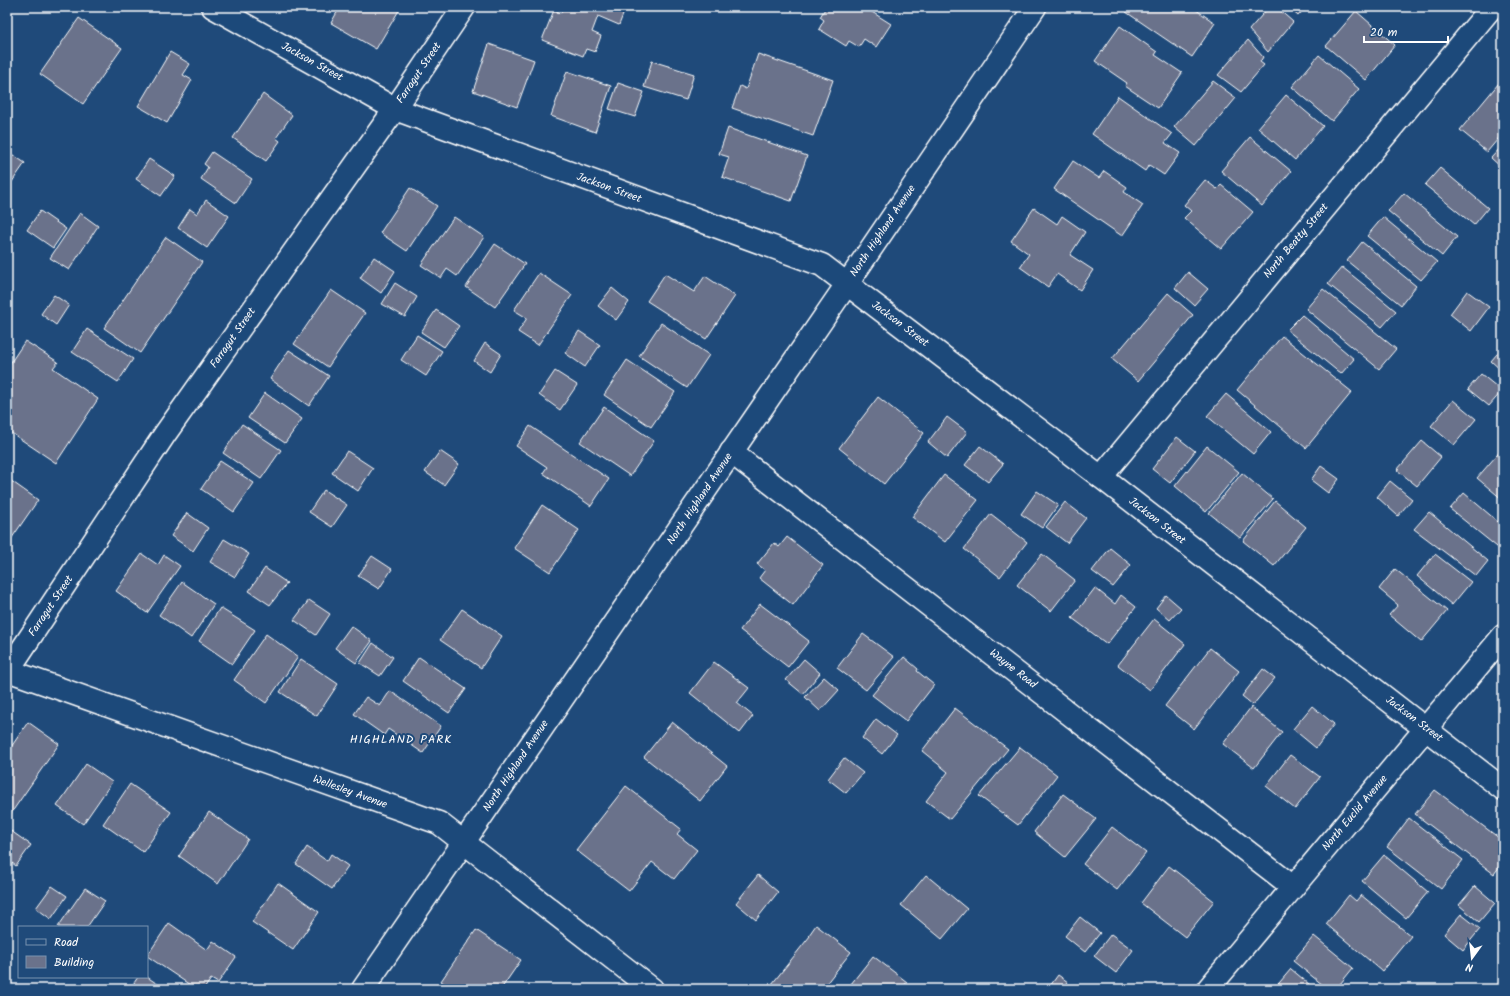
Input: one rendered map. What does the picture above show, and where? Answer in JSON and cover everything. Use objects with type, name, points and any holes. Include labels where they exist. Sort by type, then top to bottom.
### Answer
[{"type":"street","name":"Jackson Street","points":[[212,7],[395,109],[822,266],[1101,477],[1503,789]]},
{"type":"street","name":"Farragut Street","points":[[7,671],[165,434],[395,109],[464,7]]},
{"type":"street","name":"North Highland Avenue","points":[[363,989],[847,284],[1035,7]]},
{"type":"street","name":"North Beatty Street","points":[[1101,477],[1492,7]]},
{"type":"street","name":"Wayne Road","points":[[732,452],[1293,887]]},
{"type":"street","name":"North Euclid Avenue","points":[[1208,989],[1503,636]]},
{"type":"street","name":"Wellesley Avenue","points":[[7,671],[439,824],[652,989]]},
{"type":"building","points":[[340,7],[401,7],[376,49],[331,23]]},
{"type":"building","points":[[563,7],[626,7],[619,25],[598,16],[592,32],[601,36],[595,52],[586,49],[583,56],[542,40],[554,10],[561,13]]},
{"type":"building","points":[[826,7],[864,7],[891,24],[876,47],[864,39],[859,47],[849,41],[846,46],[819,29],[824,20],[820,17]]},
{"type":"building","points":[[1129,7],[1192,7],[1215,23],[1192,57],[1126,12]]},
{"type":"building","points":[[1269,7],[1276,7],[1293,22],[1268,52],[1249,30]]},
{"type":"building","points":[[1288,7],[1306,7],[1298,16]]},
{"type":"building","points":[[1356,11],[1395,45],[1366,80],[1326,46]]},
{"type":"building","points":[[79,18],[122,48],[83,104],[40,74]]},
{"type":"building","points":[[1120,26],[1157,52],[1155,55],[1182,73],[1158,108],[1125,86],[1127,83],[1095,61]]},
{"type":"building","points":[[1248,40],[1263,57],[1260,62],[1264,65],[1241,92],[1218,75]]},
{"type":"building","points":[[489,44],[534,60],[517,107],[473,91]]},
{"type":"building","points":[[170,52],[190,64],[183,75],[192,80],[167,123],[138,106]]},
{"type":"building","points":[[758,54],[833,80],[813,136],[732,108],[740,86],[746,89]]},
{"type":"building","points":[[1319,55],[1359,89],[1332,121],[1292,87]]},
{"type":"building","points":[[652,61],[694,74],[686,100],[644,87]]},
{"type":"building","points":[[567,71],[611,86],[595,132],[551,116]]},
{"type":"building","points":[[1213,81],[1236,98],[1196,146],[1174,127]]},
{"type":"building","points":[[618,83],[644,92],[635,117],[609,109]]},
{"type":"building","points":[[1499,83],[1503,86],[1503,133],[1487,152],[1460,130]]},
{"type":"building","points":[[263,94],[292,115],[276,138],[280,141],[266,161],[233,138]]},
{"type":"building","points":[[1286,95],[1323,126],[1295,160],[1258,128]]},
{"type":"building","points":[[1118,96],[1172,134],[1165,143],[1180,153],[1164,175],[1149,165],[1145,171],[1092,134]]},
{"type":"building","points":[[728,128],[807,156],[791,201],[722,177],[729,157],[719,154]]},
{"type":"building","points":[[1250,137],[1291,171],[1262,206],[1221,171]]},
{"type":"building","points":[[1503,145],[1503,169],[1491,158]]},
{"type":"building","points":[[7,151],[25,163],[7,189]]},
{"type":"building","points":[[212,152],[252,179],[236,203],[201,179],[208,167],[204,164]]},
{"type":"building","points":[[149,159],[175,176],[161,196],[136,179]]},
{"type":"building","points":[[1073,161],[1099,178],[1104,171],[1127,187],[1124,192],[1143,205],[1122,236],[1054,189]]},
{"type":"building","points":[[1440,168],[1488,208],[1474,225],[1425,185]]},
{"type":"building","points":[[1205,180],[1217,189],[1221,185],[1253,212],[1221,249],[1184,218],[1191,211],[1184,205]]},
{"type":"building","points":[[410,188],[437,206],[407,251],[380,233]]},
{"type":"building","points":[[1404,193],[1457,237],[1442,256],[1388,211]]},
{"type":"building","points":[[206,200],[229,216],[207,248],[178,228],[190,209],[197,214]]},
{"type":"building","points":[[1034,208],[1057,224],[1062,216],[1085,232],[1070,255],[1093,270],[1080,290],[1057,274],[1048,287],[1020,267],[1029,254],[1011,241]]},
{"type":"building","points":[[40,211],[66,229],[53,248],[27,230]]},
{"type":"building","points":[[80,213],[98,226],[69,270],[50,258]]},
{"type":"building","points":[[454,217],[484,237],[457,276],[447,269],[441,278],[421,265]]},
{"type":"building","points":[[1383,217],[1437,262],[1421,280],[1367,236]]},
{"type":"building","points":[[166,237],[202,262],[140,353],[104,328]]},
{"type":"building","points":[[1362,242],[1416,286],[1401,305],[1347,261]]},
{"type":"building","points":[[495,244],[525,264],[495,307],[466,287]]},
{"type":"building","points":[[374,257],[395,271],[381,293],[360,278]]},
{"type":"building","points":[[1342,267],[1396,311],[1382,327],[1328,284]]},
{"type":"building","points":[[1188,272],[1208,289],[1194,305],[1175,288]]},
{"type":"building","points":[[539,273],[572,295],[538,345],[518,332],[527,318],[514,310]]},
{"type":"building","points":[[665,274],[694,292],[705,276],[735,296],[706,339],[647,301]]},
{"type":"building","points":[[395,283],[417,297],[405,317],[382,304]]},
{"type":"building","points":[[612,288],[629,302],[616,320],[598,306]]},
{"type":"building","points":[[1323,289],[1396,349],[1379,369],[1306,309]]},
{"type":"building","points":[[331,290],[365,313],[328,367],[294,344]]},
{"type":"building","points":[[1467,291],[1489,307],[1471,331],[1450,314]]},
{"type":"building","points":[[1168,293],[1193,315],[1138,381],[1112,359]]},
{"type":"building","points":[[54,295],[69,305],[56,325],[41,314]]},
{"type":"building","points":[[436,310],[459,326],[444,347],[421,332]]},
{"type":"building","points":[[1302,315],[1354,359],[1341,374],[1287,330]]},
{"type":"building","points":[[661,323],[709,355],[687,388],[639,356]]},
{"type":"building","points":[[87,329],[133,359],[118,382],[72,352]]},
{"type":"building","points":[[579,331],[600,345],[585,367],[565,353]]},
{"type":"building","points":[[417,335],[442,351],[426,376],[401,360]]},
{"type":"building","points":[[1282,336],[1352,392],[1306,448],[1237,390]]},
{"type":"building","points":[[25,341],[58,362],[53,368],[98,399],[56,463],[7,430],[7,368]]},
{"type":"building","points":[[485,343],[501,354],[490,372],[474,361]]},
{"type":"building","points":[[1503,347],[1503,372],[1491,361]]},
{"type":"building","points":[[289,350],[329,376],[309,406],[270,379]]},
{"type":"building","points":[[627,360],[675,392],[651,427],[604,395]]},
{"type":"building","points":[[555,371],[577,385],[560,410],[539,395]]},
{"type":"building","points":[[1481,374],[1502,391],[1489,406],[1468,389]]},
{"type":"building","points":[[265,393],[302,419],[285,443],[248,418]]},
{"type":"building","points":[[1226,394],[1271,432],[1253,454],[1207,416]]},
{"type":"building","points":[[878,397],[924,433],[884,484],[839,448]]},
{"type":"building","points":[[1453,400],[1476,419],[1454,445],[1431,426]]},
{"type":"building","points":[[604,407],[654,441],[630,476],[580,442]]},
{"type":"building","points":[[947,417],[967,432],[947,458],[928,442]]},
{"type":"building","points":[[242,424],[281,450],[261,479],[223,453]]},
{"type":"building","points":[[530,426],[609,479],[591,506],[543,473],[547,467],[516,446]]},
{"type":"building","points":[[1177,437],[1195,451],[1170,483],[1152,469]]},
{"type":"building","points":[[1422,441],[1441,457],[1417,486],[1397,470]]},
{"type":"building","points":[[980,446],[1003,464],[988,482],[965,465]]},
{"type":"building","points":[[1207,446],[1239,472],[1206,512],[1175,486]]},
{"type":"building","points":[[1503,448],[1503,500],[1477,478]]},
{"type":"building","points":[[347,451],[373,468],[358,491],[332,473]]},
{"type":"building","points":[[440,451],[459,464],[444,485],[425,472]]},
{"type":"building","points":[[220,461],[254,483],[234,512],[201,489]]},
{"type":"building","points":[[1321,466],[1339,479],[1328,493],[1311,480]]},
{"type":"building","points":[[1242,473],[1273,499],[1240,538],[1209,513]]},
{"type":"building","points":[[944,475],[978,500],[945,542],[912,517]]},
{"type":"building","points":[[7,478],[38,500],[7,545]]},
{"type":"building","points":[[1390,481],[1412,499],[1398,516],[1377,497]]},
{"type":"building","points":[[324,490],[347,505],[332,527],[309,512]]},
{"type":"building","points":[[1037,491],[1058,505],[1042,528],[1021,514]]},
{"type":"building","points":[[1464,493],[1503,526],[1502,551],[1450,509]]},
{"type":"building","points":[[1275,501],[1306,527],[1274,566],[1243,541]]},
{"type":"building","points":[[1065,502],[1086,518],[1067,543],[1046,527]]},
{"type":"building","points":[[542,505],[579,530],[550,572],[514,548]]},
{"type":"building","points":[[1429,512],[1488,561],[1476,576],[1414,529]]},
{"type":"building","points":[[187,513],[208,528],[193,551],[171,536]]},
{"type":"building","points":[[991,514],[1027,542],[1000,577],[964,549]]},
{"type":"building","points":[[787,537],[823,565],[793,605],[759,578],[765,570],[757,564],[774,543],[779,547]]},
{"type":"building","points":[[224,539],[249,554],[235,577],[210,562]]},
{"type":"building","points":[[1110,548],[1131,565],[1113,587],[1092,571]]},
{"type":"building","points":[[142,554],[158,565],[164,555],[180,566],[147,613],[116,591]]},
{"type":"building","points":[[1042,554],[1075,580],[1051,611],[1017,585]]},
{"type":"building","points":[[1435,554],[1471,582],[1452,605],[1417,576]]},
{"type":"building","points":[[372,556],[392,569],[379,589],[358,576]]},
{"type":"building","points":[[265,568],[287,583],[270,605],[249,591]]},
{"type":"building","points":[[1395,569],[1447,611],[1421,642],[1389,615],[1398,605],[1379,589]]},
{"type":"building","points":[[182,582],[214,604],[191,638],[159,615]]},
{"type":"building","points":[[1095,588],[1115,604],[1121,595],[1136,607],[1107,644],[1072,618]]},
{"type":"building","points":[[1166,595],[1181,608],[1170,620],[1156,608]]},
{"type":"building","points":[[309,600],[330,614],[316,635],[294,620]]},
{"type":"building","points":[[760,604],[809,641],[788,667],[740,630]]},
{"type":"building","points":[[220,608],[255,630],[232,664],[199,641]]},
{"type":"building","points":[[462,609],[502,636],[481,668],[440,640]]},
{"type":"building","points":[[1154,619],[1185,644],[1150,690],[1118,665]]},
{"type":"building","points":[[351,626],[372,641],[356,663],[335,648]]},
{"type":"building","points":[[266,634],[298,657],[266,703],[234,680]]},
{"type":"building","points":[[863,634],[894,657],[866,690],[837,668]]},
{"type":"building","points":[[373,643],[393,657],[380,676],[360,663]]},
{"type":"building","points":[[1210,648],[1239,671],[1194,729],[1165,706]]},
{"type":"building","points":[[419,657],[466,689],[449,713],[403,681]]},
{"type":"building","points":[[904,657],[918,669],[917,671],[934,685],[906,721],[872,695]]},
{"type":"building","points":[[301,659],[338,684],[317,716],[280,692]]},
{"type":"building","points":[[804,659],[820,673],[803,694],[786,680]]},
{"type":"building","points":[[714,662],[749,688],[737,703],[753,716],[740,733],[690,693]]},
{"type":"building","points":[[1263,669],[1275,678],[1253,705],[1242,696]]},
{"type":"building","points":[[824,677],[839,690],[820,711],[805,697]]},
{"type":"building","points":[[390,691],[441,726],[423,753],[388,729],[384,735],[354,714],[366,697],[380,706]]},
{"type":"building","points":[[1312,706],[1334,724],[1316,748],[1293,729]]},
{"type":"building","points":[[1251,707],[1282,732],[1254,768],[1223,744]]},
{"type":"building","points":[[955,708],[1008,749],[950,819],[926,801],[948,772],[922,751]]},
{"type":"building","points":[[1503,717],[1503,725],[1499,721]]},
{"type":"building","points":[[876,719],[897,735],[882,754],[862,738]]},
{"type":"building","points":[[28,722],[59,744],[7,819],[7,753]]},
{"type":"building","points":[[672,722],[727,766],[700,801],[644,757]]},
{"type":"building","points":[[1020,747],[1057,775],[1018,825],[979,796]]},
{"type":"building","points":[[1290,755],[1320,777],[1295,809],[1266,786]]},
{"type":"building","points":[[844,758],[863,773],[846,793],[828,779]]},
{"type":"building","points":[[86,764],[112,782],[83,824],[57,806]]},
{"type":"building","points":[[130,784],[171,812],[143,852],[103,824]]},
{"type":"building","points":[[626,786],[681,829],[677,834],[697,850],[674,879],[652,862],[629,891],[576,850]]},
{"type":"building","points":[[1435,790],[1503,841],[1503,862],[1494,874],[1415,814]]},
{"type":"building","points":[[1063,794],[1096,819],[1065,857],[1034,832]]},
{"type":"building","points":[[209,812],[248,839],[218,884],[179,856]]},
{"type":"building","points":[[1409,818],[1463,860],[1441,889],[1387,847]]},
{"type":"building","points":[[1112,827],[1146,853],[1117,890],[1083,864]]},
{"type":"building","points":[[11,831],[31,845],[16,866],[7,859],[7,836]]},
{"type":"building","points":[[307,847],[327,861],[331,854],[348,866],[332,889],[296,864]]},
{"type":"building","points":[[1384,855],[1428,892],[1406,918],[1362,881]]},
{"type":"building","points":[[1169,866],[1214,901],[1185,937],[1141,903]]},
{"type":"building","points":[[758,875],[778,892],[756,920],[736,903]]},
{"type":"building","points":[[926,875],[967,909],[942,939],[901,905]]},
{"type":"building","points":[[278,883],[319,912],[293,950],[252,922]]},
{"type":"building","points":[[52,886],[67,896],[51,919],[36,908]]},
{"type":"building","points":[[1475,886],[1495,903],[1479,922],[1459,905]]},
{"type":"building","points":[[85,888],[105,901],[88,926],[59,926]]},
{"type":"building","points":[[1349,895],[1356,901],[1361,895],[1411,936],[1382,971],[1326,924]]},
{"type":"building","points":[[1461,914],[1480,929],[1463,950],[1444,934]]},
{"type":"building","points":[[1080,917],[1100,933],[1085,952],[1065,936]]},
{"type":"building","points":[[169,923],[207,950],[213,941],[236,957],[218,983],[211,979],[204,989],[196,989],[148,957]]},
{"type":"building","points":[[816,925],[851,952],[822,989],[768,989],[810,936],[809,935]]},
{"type":"building","points":[[476,930],[521,960],[501,989],[452,989],[441,981]]},
{"type":"building","points":[[1111,934],[1133,950],[1116,973],[1094,956]]},
{"type":"building","points":[[1314,936],[1353,968],[1336,989],[1328,989],[1293,961]]},
{"type":"building","points":[[873,956],[907,982],[902,989],[847,989]]},
{"type":"building","points":[[1291,969],[1315,989],[1274,989]]},
{"type":"building","points":[[1058,975],[1068,982],[1063,989],[1054,989],[1050,986]]},
{"type":"building","points":[[137,978],[148,978],[165,989],[130,989]]},
{"type":"district","name":"HIGHLAND PARK","points":[[401,739]]}]
